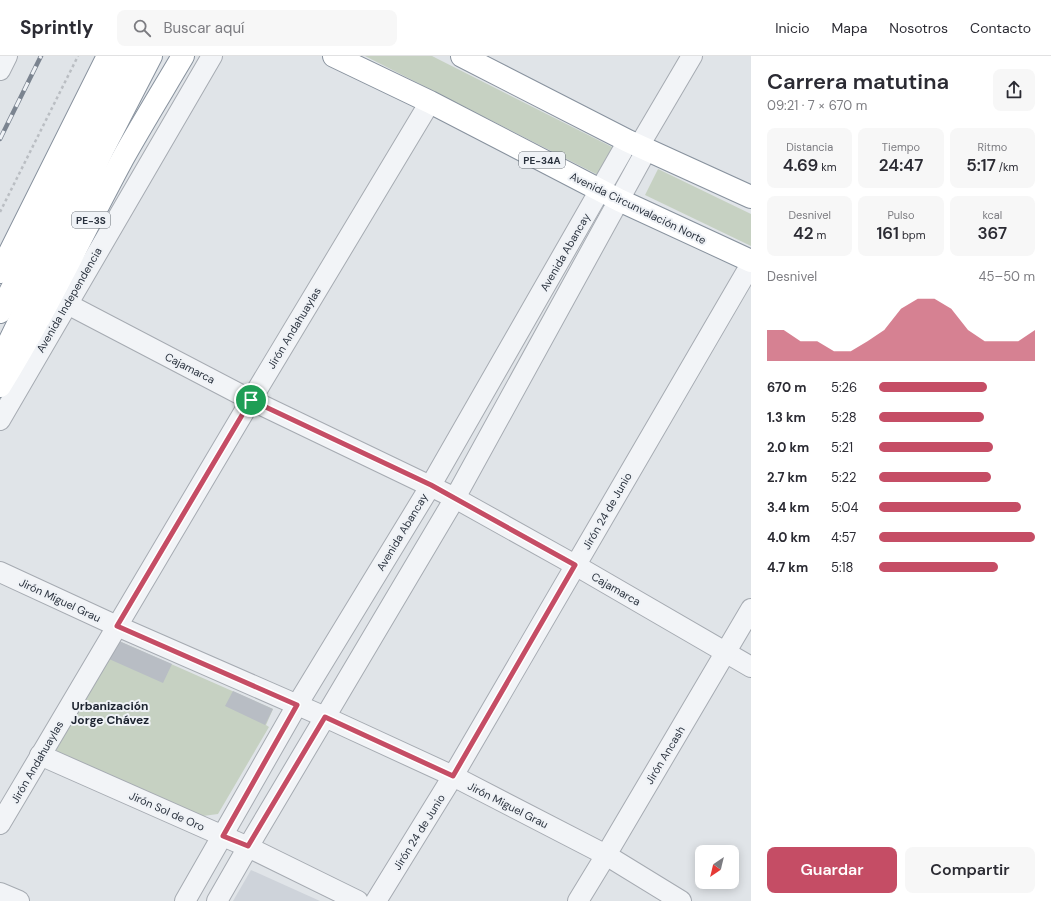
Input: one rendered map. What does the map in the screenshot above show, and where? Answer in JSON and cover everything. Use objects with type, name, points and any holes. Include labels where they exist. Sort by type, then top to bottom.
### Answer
[{"type":"highway","points":[[0,272],[108,56]]},
{"type":"highway","points":[[0,361],[95,145],[131,56]]},
{"type":"highway","points":[[0,312],[95,145],[151,56]]},
{"type":"highway","name":"Avenida Independencia","points":[[0,386],[18,357],[59,300],[124,157],[183,56]]},
{"type":"highway","name":"Avenida Circunvalación Norte","points":[[334,56],[430,102],[610,195],[751,261]]},
{"type":"highway","points":[[462,56],[638,145],[751,197]]},
{"type":"street","points":[[0,70],[7,56]]},
{"type":"street","name":"Avenida Independencia","points":[[0,420],[59,300],[212,56]]},
{"type":"street","name":"Avenida Abancay","points":[[218,901],[248,846],[455,498],[610,195],[638,145],[692,56]]},
{"type":"street","name":"Jirón Andahuaylas","points":[[0,824],[251,400],[430,102]]},
{"type":"street","name":"Avenida Abancay","points":[[185,901],[297,705],[610,195]]},
{"type":"street","name":"Jirón 24 de Junio","points":[[376,901],[453,776],[751,264]]},
{"type":"street","name":"Cajamarca","points":[[59,300],[251,400],[431,485],[575,565],[751,667]]},
{"type":"street","name":"Jirón Miguel Grau","points":[[0,572],[117,626],[325,717],[453,776],[606,856],[681,901]]},
{"type":"street","name":"Jirón Ancash","points":[[578,901],[751,609]]},
{"type":"street","name":"Jirón Sol de Oro","points":[[40,755],[248,846],[358,901]]},
{"type":"street","points":[[0,893],[19,901]]},
{"type":"path","points":[[0,212],[78,56]]},
{"type":"shaded area","points":[[251,870],[320,901],[233,901]]},
{"type":"green space","points":[[365,56],[432,56],[614,148],[600,176]]},
{"type":"green space","points":[[658,169],[751,214],[751,246],[645,195]]},
{"type":"green space","points":[[119,641],[273,709],[266,725],[269,727],[218,814],[203,816],[57,752],[56,744]]},
{"type":"building","points":[[119,641],[172,664],[163,683],[109,659]]},
{"type":"building","points":[[233,691],[273,709],[265,725],[225,706]]},
{"type":"railway","points":[[0,139],[41,56]]},
{"type":"district","name":"Urbanización Jorge Chávez","points":[[110,713]]},
{"type":"route","points":[[251,400],[431,485],[575,565],[453,776],[325,717],[248,846],[223,836],[297,705],[117,626],[251,400]]}]
